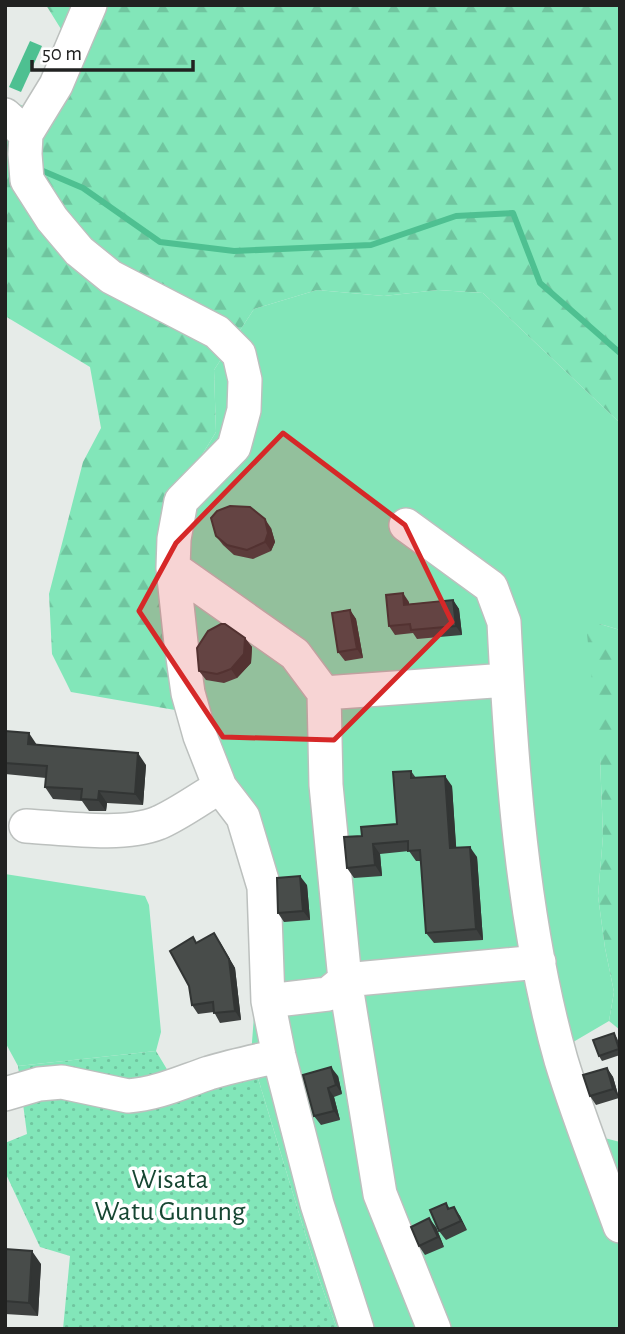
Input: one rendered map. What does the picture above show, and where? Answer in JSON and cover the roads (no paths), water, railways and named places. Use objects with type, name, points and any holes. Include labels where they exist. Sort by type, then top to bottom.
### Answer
[{"type":"street","points":[[90,5],[56,85],[21,146],[52,219],[79,251],[111,277],[217,331],[239,354],[245,380],[244,411],[234,447],[181,501],[174,539],[173,568],[188,693],[200,736],[220,787],[243,817],[264,887],[268,1001],[279,1056],[317,1204],[357,1329]]},
{"type":"street","points":[[406,525],[491,587],[504,622],[523,859],[539,962],[562,1060],[620,1226]]},
{"type":"street","points":[[173,568],[295,654],[324,693],[326,785],[345,980],[380,1194],[434,1329]]},
{"type":"street","points":[[324,693],[507,680]]},
{"type":"street","points":[[26,826],[108,830],[141,828],[159,823],[220,787]]},
{"type":"street","points":[[268,1001],[328,994],[345,980],[539,962]]},
{"type":"street","points":[[5,1094],[38,1084],[62,1082],[128,1096],[137,1095],[279,1056]]},
{"type":"waterway","points":[[36,168],[83,188],[160,242],[234,251],[371,245],[456,216],[513,213],[540,283],[620,353]]},
{"type":"park label","name":"Wisata Watu Gunung","points":[[170,1194]]}]
